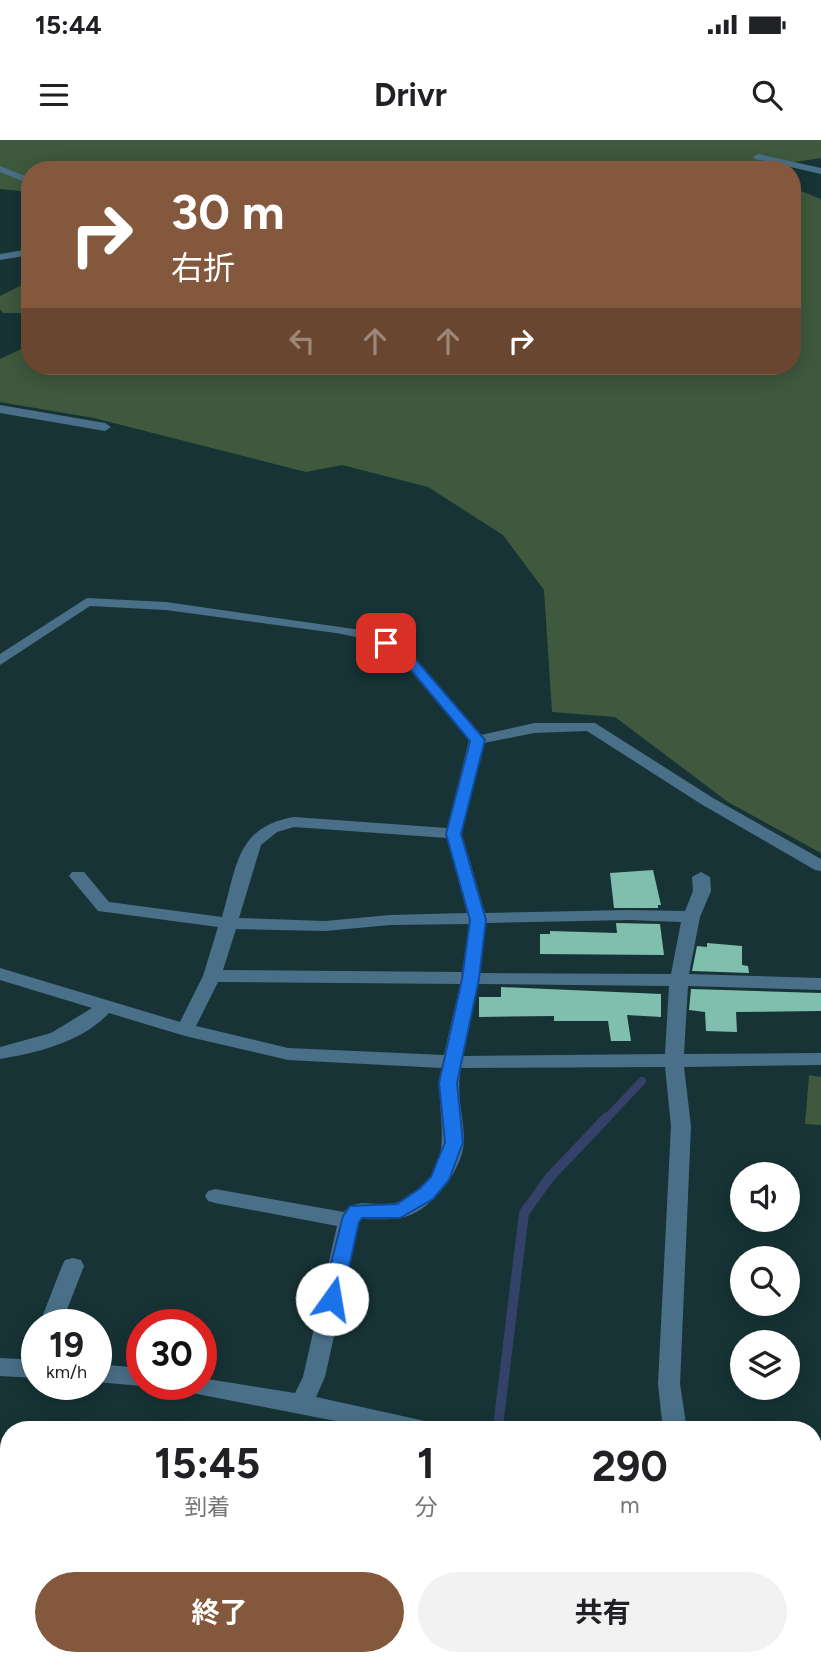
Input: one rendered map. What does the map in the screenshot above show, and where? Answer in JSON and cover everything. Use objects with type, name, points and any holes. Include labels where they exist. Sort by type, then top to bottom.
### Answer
[{"type":"street","points":[[758,157],[776,161]]},
{"type":"street","points":[[801,167],[821,171]]},
{"type":"street","points":[[0,169],[21,177]]},
{"type":"street","points":[[0,257],[21,254]]},
{"type":"street","points":[[0,409],[105,427]]},
{"type":"street","points":[[0,661],[87,602],[166,606],[336,629],[370,635],[401,651],[477,740]]},
{"type":"street","points":[[477,740],[534,728],[590,726],[707,801],[821,866]]},
{"type":"street","points":[[301,1404],[314,1377],[349,1220],[357,1211],[400,1211],[426,1194],[440,1180],[454,1142],[448,1083],[470,979],[478,920],[454,834],[477,740]]},
{"type":"street","points":[[185,1030],[212,976],[253,844],[261,832],[274,825],[294,822],[454,834]]},
{"type":"street","points":[[78,876],[104,907],[230,923],[325,926],[390,920],[629,915],[691,917]]},
{"type":"street","points":[[674,1421],[669,1384],[681,1126],[674,1059],[679,980],[691,917],[702,891],[701,877]]},
{"type":"street","points":[[0,974],[185,1030],[288,1054],[454,1062],[821,1059]]},
{"type":"street","points":[[212,976],[679,980],[821,984]]},
{"type":"street","points":[[0,1054],[13,1052],[81,1027],[98,1016],[106,1005]]},
{"type":"street","points":[[215,1196],[349,1220]]},
{"type":"street","points":[[56,1309],[73,1266]]},
{"type":"street","points":[[0,1367],[21,1366]]},
{"type":"street","points":[[217,1390],[382,1421]]},
{"type":"green space","points":[[0,140],[821,140],[821,158],[801,161],[21,161],[21,191],[0,189]]},
{"type":"green space","points":[[801,191],[821,199],[821,853],[728,802],[615,717],[552,712],[544,590],[503,535],[428,487],[342,465],[306,472],[94,418],[0,402],[0,359],[21,349],[21,375],[801,375]]},
{"type":"green space","points":[[21,286],[21,313],[3,313],[0,309],[0,296]]},
{"type":"green space","points":[[809,1075],[821,1077],[821,1125],[805,1124]]},
{"type":"building","points":[[653,870],[661,905],[658,905],[658,908],[614,908],[610,873]]},
{"type":"building","points":[[616,923],[660,924],[664,955],[540,954],[540,934],[550,934],[550,931],[617,933]]},
{"type":"building","points":[[707,943],[742,946],[742,965],[748,966],[749,973],[692,971],[697,946],[707,947]]},
{"type":"building","points":[[501,987],[661,994],[661,1017],[627,1015],[631,1041],[611,1041],[608,1021],[554,1021],[554,1016],[479,1017],[479,997],[501,997]]},
{"type":"building","points":[[691,989],[821,993],[821,1011],[736,1012],[737,1032],[706,1031],[705,1012],[689,1010]]},
{"type":"waterway","points":[[606,1119],[642,1081]]},
{"type":"waterway","points":[[499,1421],[524,1213],[550,1177],[607,1117]]},
{"type":"route","points":[[332,1299],[349,1220],[357,1211],[400,1211],[426,1194],[440,1180],[454,1142],[448,1083],[470,979],[478,920],[454,834],[477,740],[401,651],[386,643]]}]
